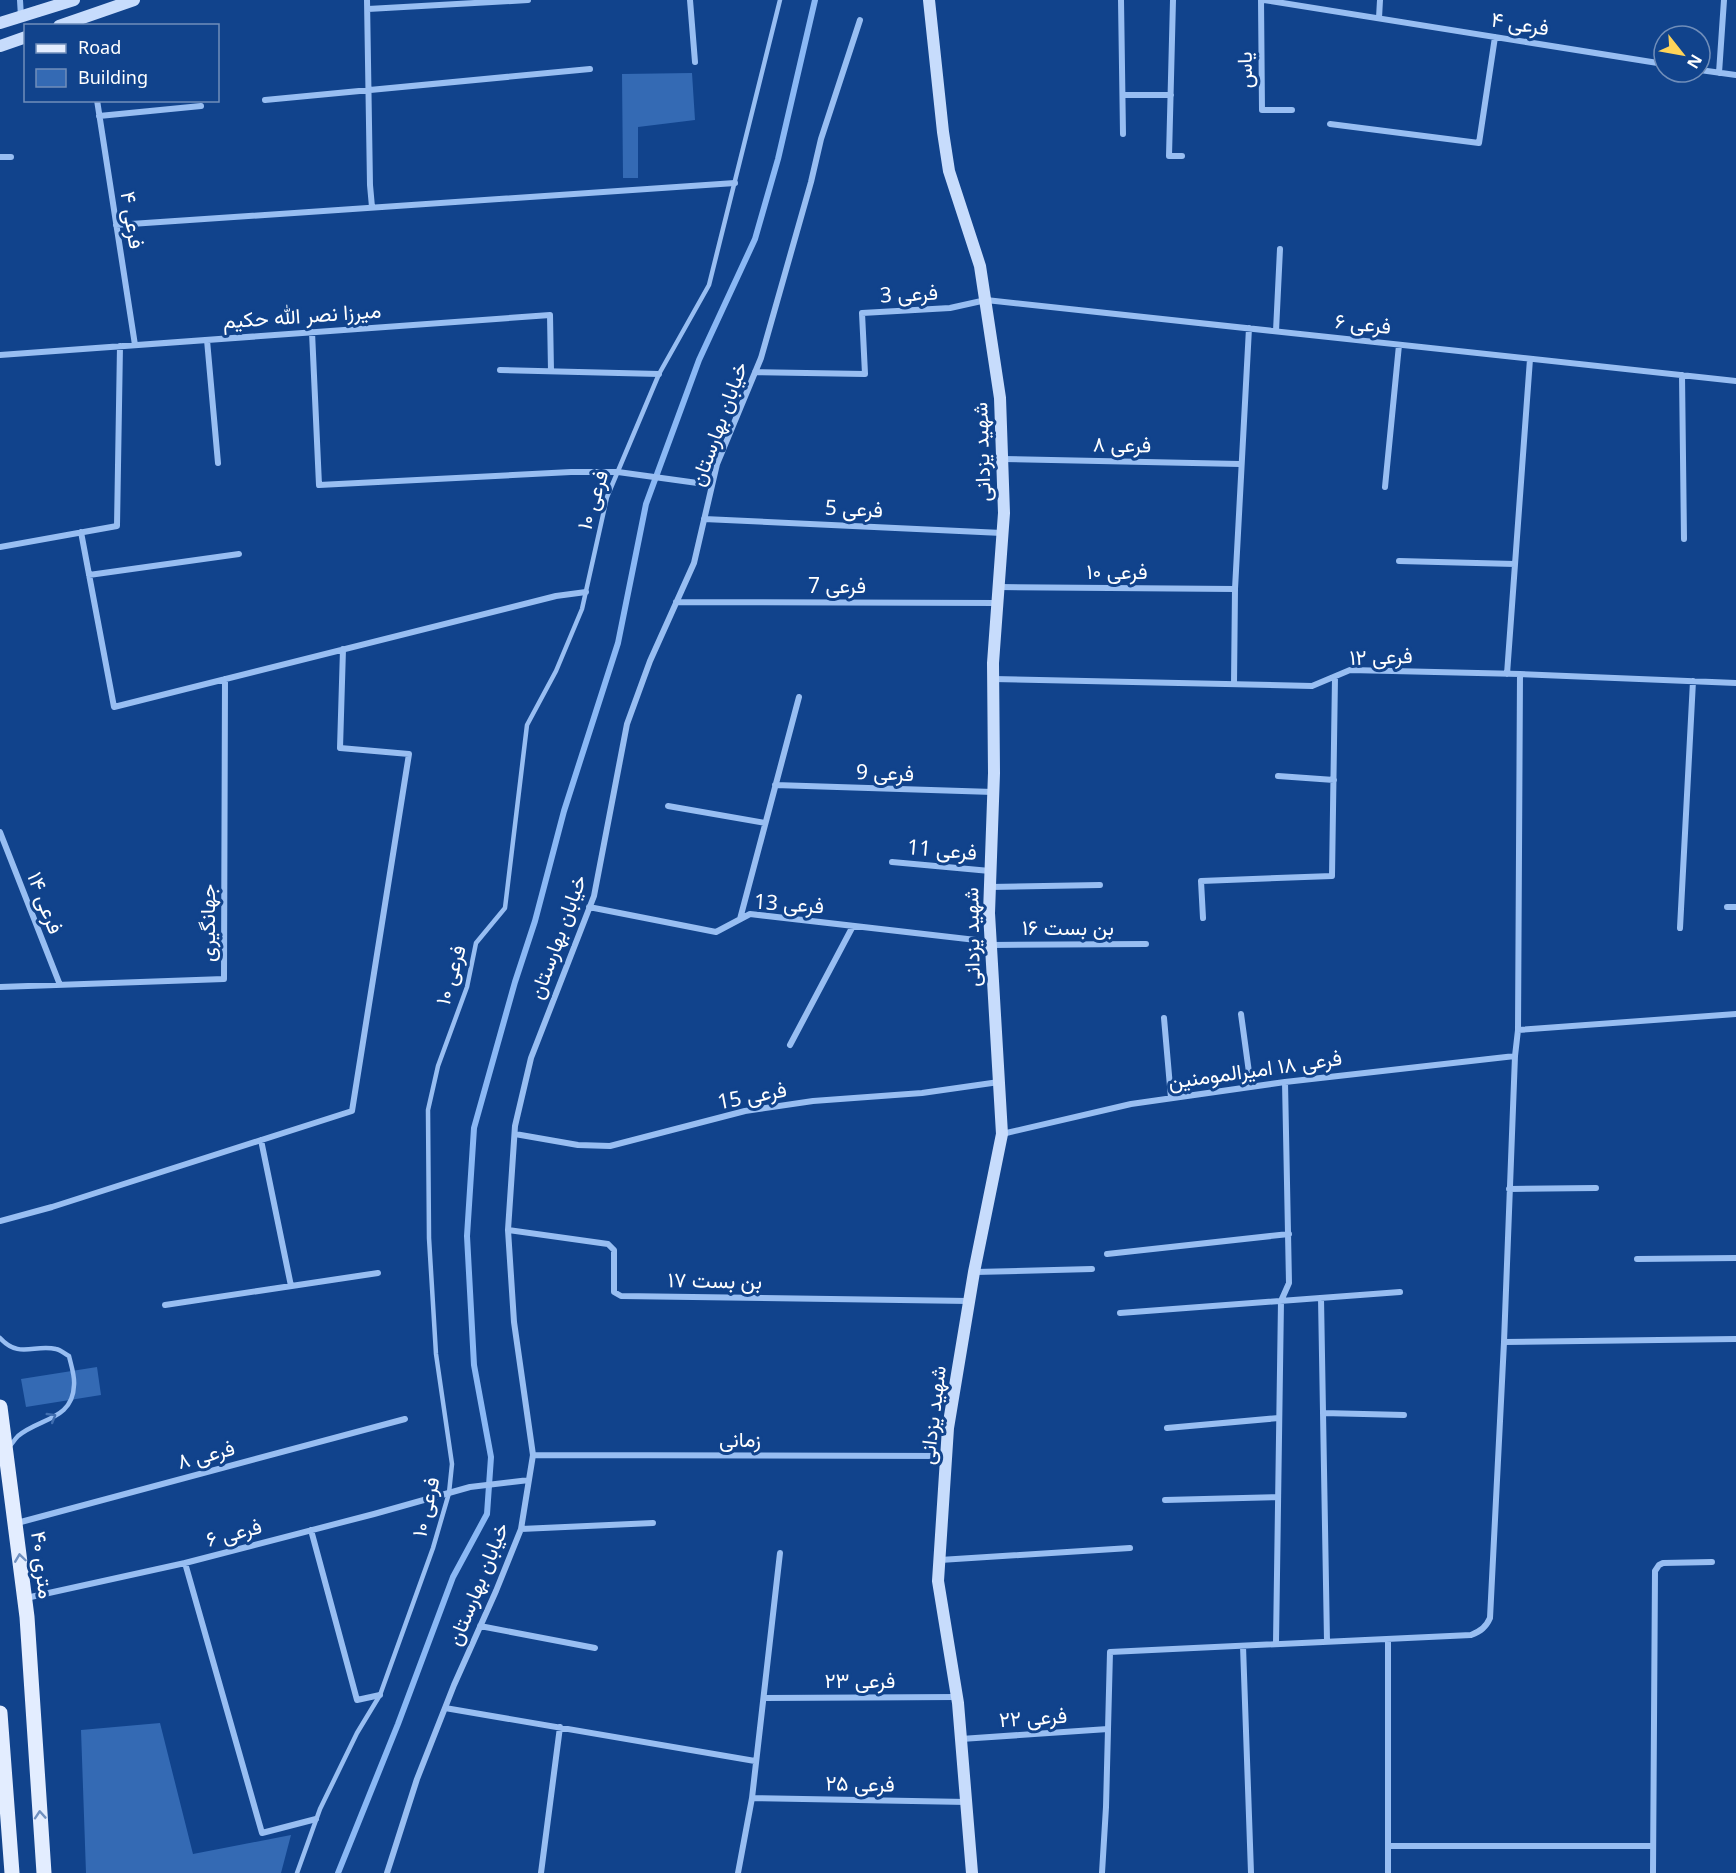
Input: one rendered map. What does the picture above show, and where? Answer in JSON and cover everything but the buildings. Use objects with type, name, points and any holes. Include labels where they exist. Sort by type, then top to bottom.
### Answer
[{"type":"main road","name":"۴۰ متری","points":[[0,1407],[25,1599],[44,1873]]},
{"type":"main road","points":[[0,1713],[12,1873]]},
{"type":"street","points":[[20,0],[21,17]]},
{"type":"street","points":[[0,23],[74,0]]},
{"type":"street","points":[[69,24],[85,21],[134,0]]},
{"type":"street","points":[[367,0],[372,207]]},
{"type":"street","points":[[368,9],[528,0]]},
{"type":"street","points":[[690,0],[695,62]]},
{"type":"street","name":"شهید یزدانی","points":[[930,0],[949,171],[980,266],[986,300],[1000,398],[1004,513],[993,679],[990,871],[990,945],[1002,1134],[974,1272],[948,1428],[938,1581],[957,1697],[972,1873]]},
{"type":"street","points":[[1121,0],[1123,134]]},
{"type":"street","points":[[1173,0],[1169,156],[1182,156]]},
{"type":"street","name":"فرعی ۴","points":[[1263,0],[1652,62]]},
{"type":"street","name":"یاس","points":[[1263,0],[1262,110],[1292,110]]},
{"type":"street","points":[[1379,18],[1380,0]]},
{"type":"street","points":[[1719,73],[1724,0]]},
{"type":"street","name":"خیابان بهارستان","points":[[387,1873],[417,1779],[521,1529],[533,1455],[514,1322],[508,1230],[515,1126],[531,1058],[594,896],[627,724],[650,661],[694,563],[717,464],[761,358],[821,139],[860,20]]},
{"type":"street","points":[[1330,124],[1479,143],[1495,37]]},
{"type":"street","points":[[0,46],[24,38]]},
{"type":"street","points":[[265,100],[590,69]]},
{"type":"street","points":[[1712,72],[1736,75]]},
{"type":"street","points":[[1123,95],[1171,95]]},
{"type":"street","name":"فرعی ۴","points":[[97,102],[135,345]]},
{"type":"street","points":[[99,116],[201,106]]},
{"type":"street","points":[[0,157],[11,157]]},
{"type":"street","points":[[116,225],[735,183]]},
{"type":"street","points":[[1276,331],[1280,249]]},
{"type":"street","name":"فرعی ۶","points":[[986,300],[1736,381]]},
{"type":"street","name":"فرعی 3","points":[[755,372],[865,375],[862,312],[950,308],[986,300]]},
{"type":"street","name":"میرزا نصر الله حکیم","points":[[0,355],[550,315],[551,371]]},
{"type":"street","points":[[1234,684],[1240,464],[1249,328]]},
{"type":"street","points":[[312,332],[319,485],[571,472],[618,472],[712,485]]},
{"type":"street","points":[[207,340],[218,463]]},
{"type":"street","points":[[1385,487],[1400,345]]},
{"type":"street","points":[[0,547],[117,526],[120,346]]},
{"type":"street","points":[[1507,674],[1530,359]]},
{"type":"street","points":[[500,370],[659,374]]},
{"type":"street","points":[[1682,375],[1684,539]]},
{"type":"street","name":"فرعی ۸","points":[[1002,459],[1240,464]]},
{"type":"street","name":"فرعی 5","points":[[704,519],[1002,534]]},
{"type":"street","points":[[81,532],[114,707],[556,596],[586,592]]},
{"type":"street","points":[[89,575],[239,554]]},
{"type":"street","points":[[1399,561],[1515,564]]},
{"type":"street","name":"فرعی ۱۰","points":[[999,587],[1235,589]]},
{"type":"street","name":"فرعی 7","points":[[676,602],[998,603]]},
{"type":"street","points":[[0,1221],[52,1207],[352,1111],[409,754],[340,748],[343,649]]},
{"type":"street","name":"فرعی ۱۲","points":[[993,679],[1312,686],[1350,670],[1736,683]]},
{"type":"street","points":[[1102,1873],[1110,1652],[1471,1635],[1486,1626],[1490,1618],[1518,1030],[1520,674]]},
{"type":"street","points":[[1203,918],[1200,880],[1332,876],[1335,677]]},
{"type":"street","name":"جهانگیری","points":[[0,987],[224,979],[225,679]]},
{"type":"street","points":[[1680,928],[1693,681]]},
{"type":"street","points":[[740,919],[799,697]]},
{"type":"street","points":[[1278,776],[1334,780]]},
{"type":"street","name":"فرعی 9","points":[[775,785],[993,792]]},
{"type":"street","points":[[668,806],[765,823]]},
{"type":"street","name":"فرعی ۱۴","points":[[0,832],[60,985]]},
{"type":"street","name":"فرعی 11","points":[[892,862],[990,871]]},
{"type":"street","points":[[990,887],[1100,885]]},
{"type":"street","name":"فرعی 13","points":[[589,907],[716,932],[750,914],[976,940],[990,945]]},
{"type":"street","points":[[1726,907],[1736,907]]},
{"type":"street","points":[[790,1045],[853,926]]},
{"type":"street","name":"بن بست ۱۶","points":[[990,945],[1146,944]]},
{"type":"street","points":[[1241,1014],[1251,1087]]},
{"type":"street","points":[[1518,1030],[1736,1014]]},
{"type":"street","points":[[1164,1018],[1171,1098]]},
{"type":"street","name":"فرعی ۱۸ امیرالمومنین","points":[[1002,1134],[1131,1104],[1285,1082],[1515,1056]]},
{"type":"street","name":"فرعی 15","points":[[515,1134],[578,1145],[610,1146],[745,1111],[813,1101],[922,1092],[1000,1082]]},
{"type":"street","points":[[1276,1643],[1281,1301],[1290,1283],[1285,1082]]},
{"type":"street","points":[[261,1140],[291,1286]]},
{"type":"street","points":[[1509,1189],[1596,1188]]},
{"type":"street","name":"بن بست ۱۷","points":[[508,1230],[608,1244],[614,1250],[614,1292],[621,1296],[969,1301]]},
{"type":"street","points":[[1107,1254],[1289,1234]]},
{"type":"street","points":[[1637,1259],[1736,1258]]},
{"type":"street","points":[[974,1272],[1092,1269]]},
{"type":"street","points":[[165,1305],[378,1273]]},
{"type":"street","points":[[1120,1313],[1400,1292]]},
{"type":"street","points":[[1321,1298],[1327,1641]]},
{"type":"street","points":[[1504,1342],[1736,1339]]},
{"type":"street","points":[[1323,1413],[1404,1415]]},
{"type":"street","points":[[1167,1428],[1279,1418]]},
{"type":"street","name":"فرعی ۸","points":[[15,1523],[405,1419]]},
{"type":"street","name":"زمانی","points":[[533,1455],[946,1456]]},
{"type":"street","name":"فرعی ۶","points":[[25,1599],[184,1563],[470,1487],[529,1480]]},
{"type":"street","points":[[1166,1500],[1278,1497]]},
{"type":"street","points":[[521,1529],[653,1523]]},
{"type":"street","points":[[311,1530],[357,1700],[380,1695]]},
{"type":"street","points":[[940,1560],[1131,1548]]},
{"type":"street","points":[[738,1873],[752,1798],[780,1553]]},
{"type":"street","points":[[1653,1873],[1655,1571],[1663,1563],[1712,1562]]},
{"type":"street","points":[[184,1563],[262,1833],[316,1819]]},
{"type":"street","points":[[480,1626],[595,1648]]},
{"type":"street","points":[[1388,1640],[1388,1873]]},
{"type":"street","points":[[1243,1646],[1251,1873]]},
{"type":"street","name":"فرعی ۲۳","points":[[764,1698],[957,1697]]},
{"type":"street","points":[[445,1708],[755,1761]]},
{"type":"street","points":[[541,1873],[560,1727]]},
{"type":"street","name":"فرعی ۲۲","points":[[961,1739],[1108,1729]]},
{"type":"street","name":"فرعی ۲۵","points":[[752,1798],[967,1802]]},
{"type":"street","points":[[1388,1846],[1652,1846]]},
{"type":"lane","name":"فرعی ۱۰","points":[[297,1873],[320,1809],[357,1733],[380,1695],[433,1548],[449,1493],[452,1464],[436,1354],[429,1250],[428,1110],[438,1066],[467,987],[476,943],[505,908],[527,725],[556,671],[582,609],[607,497],[659,374],[709,285],[780,0]]},
{"type":"lane","points":[[0,1338],[5,1344],[22,1351],[40,1348],[57,1349],[69,1356],[75,1383],[72,1398],[66,1408],[18,1436],[6,1452]]},
{"type":"waterway","points":[[338,1873],[398,1724],[453,1577],[487,1514],[491,1457],[474,1365],[467,1236],[474,1128],[515,982],[535,921],[564,811],[618,643],[646,504],[699,360],[755,239],[778,159],[815,0]]}]
